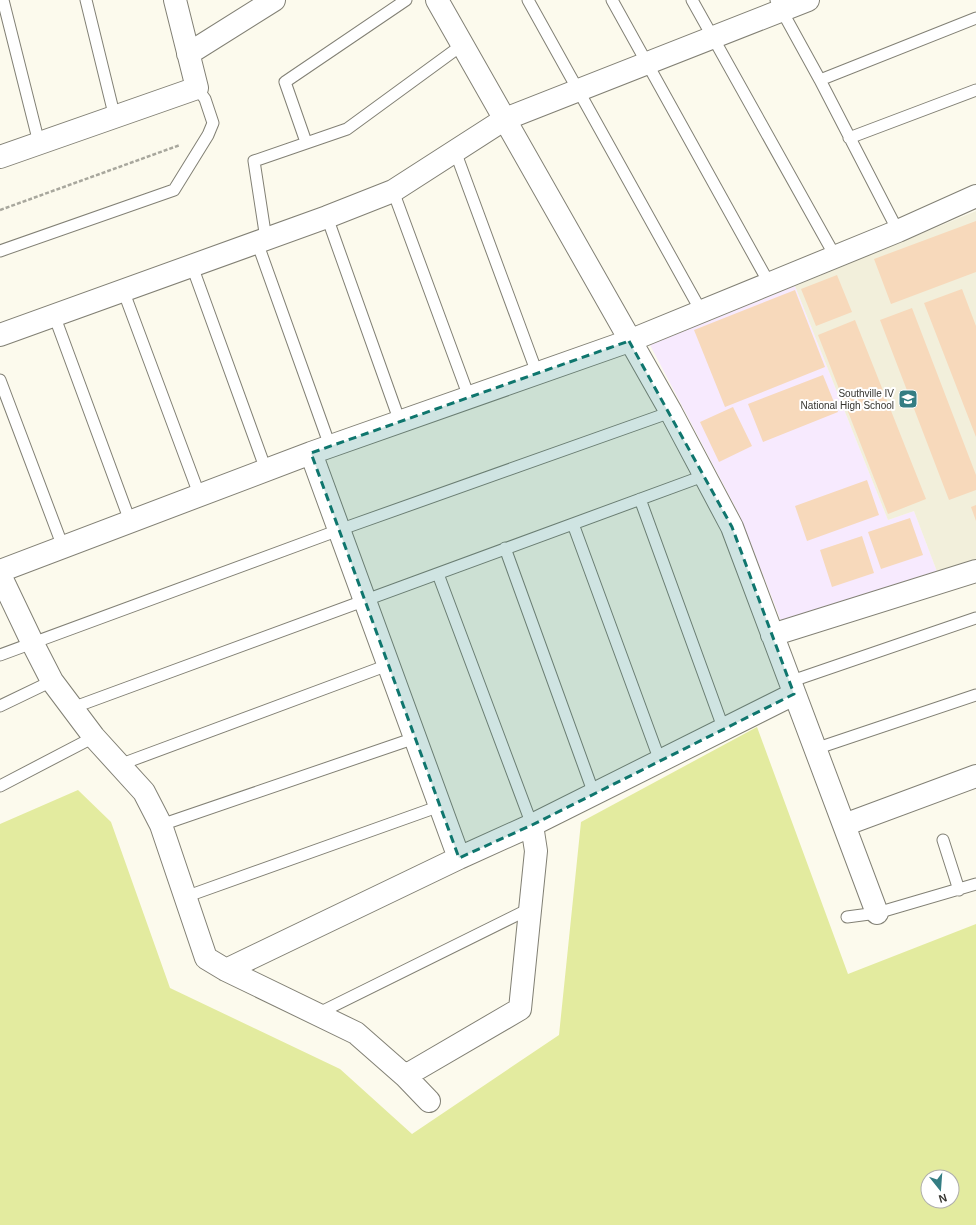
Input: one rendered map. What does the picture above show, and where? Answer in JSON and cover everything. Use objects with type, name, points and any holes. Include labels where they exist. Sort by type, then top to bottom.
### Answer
[{"type":"street","points":[[0,158],[196,88],[175,0]]},
{"type":"street","points":[[436,0],[706,475],[732,527],[877,913]]},
{"type":"street","points":[[0,335],[326,217],[393,191],[505,119],[712,37],[778,5],[808,0]]},
{"type":"street","points":[[188,54],[270,1]]},
{"type":"street","points":[[0,571],[199,494],[321,449],[629,341],[898,231],[976,196]]},
{"type":"street","points":[[321,449],[339,530],[460,858]]},
{"type":"street","points":[[772,635],[976,571]]},
{"type":"street","points":[[0,575],[52,681],[94,737],[144,792],[161,825],[206,958],[226,970],[356,1033],[405,1076],[429,1101]]},
{"type":"street","points":[[226,970],[532,825],[660,762],[724,730],[792,688]]},
{"type":"street","points":[[844,825],[976,776]]},
{"type":"street","points":[[405,1076],[520,1009],[536,851],[532,825]]},
{"type":"lane","points":[[3,0],[39,144]]},
{"type":"lane","points":[[86,0],[115,118]]},
{"type":"lane","points":[[306,142],[285,82],[406,0]]},
{"type":"lane","points":[[528,0],[701,311]]},
{"type":"lane","points":[[612,0],[769,283]]},
{"type":"lane","points":[[692,0],[835,256]]},
{"type":"lane","points":[[778,5],[820,80],[898,231]]},
{"type":"lane","points":[[820,80],[976,18]]},
{"type":"lane","points":[[321,449],[261,240],[254,161],[347,129],[462,45]]},
{"type":"lane","points":[[0,251],[174,190],[214,123],[205,99],[196,88]]},
{"type":"lane","points":[[849,138],[976,90]]},
{"type":"lane","points":[[455,152],[537,373]]},
{"type":"lane","points":[[393,191],[469,397]]},
{"type":"lane","points":[[326,217],[400,422]]},
{"type":"lane","points":[[192,266],[266,470]]},
{"type":"lane","points":[[123,290],[199,494]]},
{"type":"lane","points":[[54,315],[130,521]]},
{"type":"lane","points":[[0,380],[63,547]]},
{"type":"lane","points":[[0,655],[339,530],[670,412]]},
{"type":"lane","points":[[72,708],[706,475]]},
{"type":"lane","points":[[640,499],[724,730]]},
{"type":"lane","points":[[573,524],[660,762]]},
{"type":"lane","points":[[505,548],[594,794]]},
{"type":"lane","points":[[438,574],[532,825]]},
{"type":"lane","points":[[792,688],[976,618]]},
{"type":"lane","points":[[119,765],[388,665]]},
{"type":"lane","points":[[0,706],[52,681]]},
{"type":"lane","points":[[815,749],[976,695]]},
{"type":"lane","points":[[1,783],[94,737]]},
{"type":"lane","points":[[161,825],[415,738]]},
{"type":"lane","points":[[185,897],[440,806]]},
{"type":"lane","points":[[943,840],[959,890]]},
{"type":"lane","points":[[847,917],[877,913],[976,884]]},
{"type":"lane","points":[[316,1014],[531,907]]},
{"type":"path","points":[[0,210],[208,135]]},
{"type":"highlighted area","points":[[629,341],[732,527],[794,694],[532,825],[459,858],[311,453]]},
{"type":"shaded area","name":"Southville IV National High School","points":[[976,211],[976,562],[938,574],[914,511],[888,520],[795,286]]},
{"type":"shaded area","points":[[795,286],[888,520],[914,511],[938,574],[785,631],[740,516],[650,345]]},
{"type":"green space","points":[[757,727],[848,974],[976,924],[976,1225],[0,1225],[0,824],[78,790],[111,822],[170,988],[340,1069],[412,1134],[559,1035],[581,822]]},
{"type":"building","points":[[976,221],[976,272],[891,304],[874,259]]},
{"type":"building","points":[[837,275],[852,312],[816,326],[801,289]]},
{"type":"building","points":[[962,289],[976,326],[976,437],[924,303]]},
{"type":"building","points":[[795,290],[825,367],[725,407],[694,330]]},
{"type":"building","points":[[912,308],[976,475],[976,490],[949,500],[880,320]]},
{"type":"building","points":[[855,320],[926,499],[888,514],[818,335]]},
{"type":"building","points":[[823,375],[838,412],[763,442],[748,404]]},
{"type":"building","points":[[733,407],[752,446],[719,462],[700,422]]},
{"type":"building","points":[[867,480],[879,515],[807,541],[795,506]]},
{"type":"building","points":[[976,505],[976,521],[971,507]]},
{"type":"building","points":[[910,518],[923,555],[881,569],[868,532]]},
{"type":"building","points":[[862,536],[874,573],[832,587],[820,550]]},
{"type":"place","name":"Southville IV National High School","points":[[908,399]]}]
